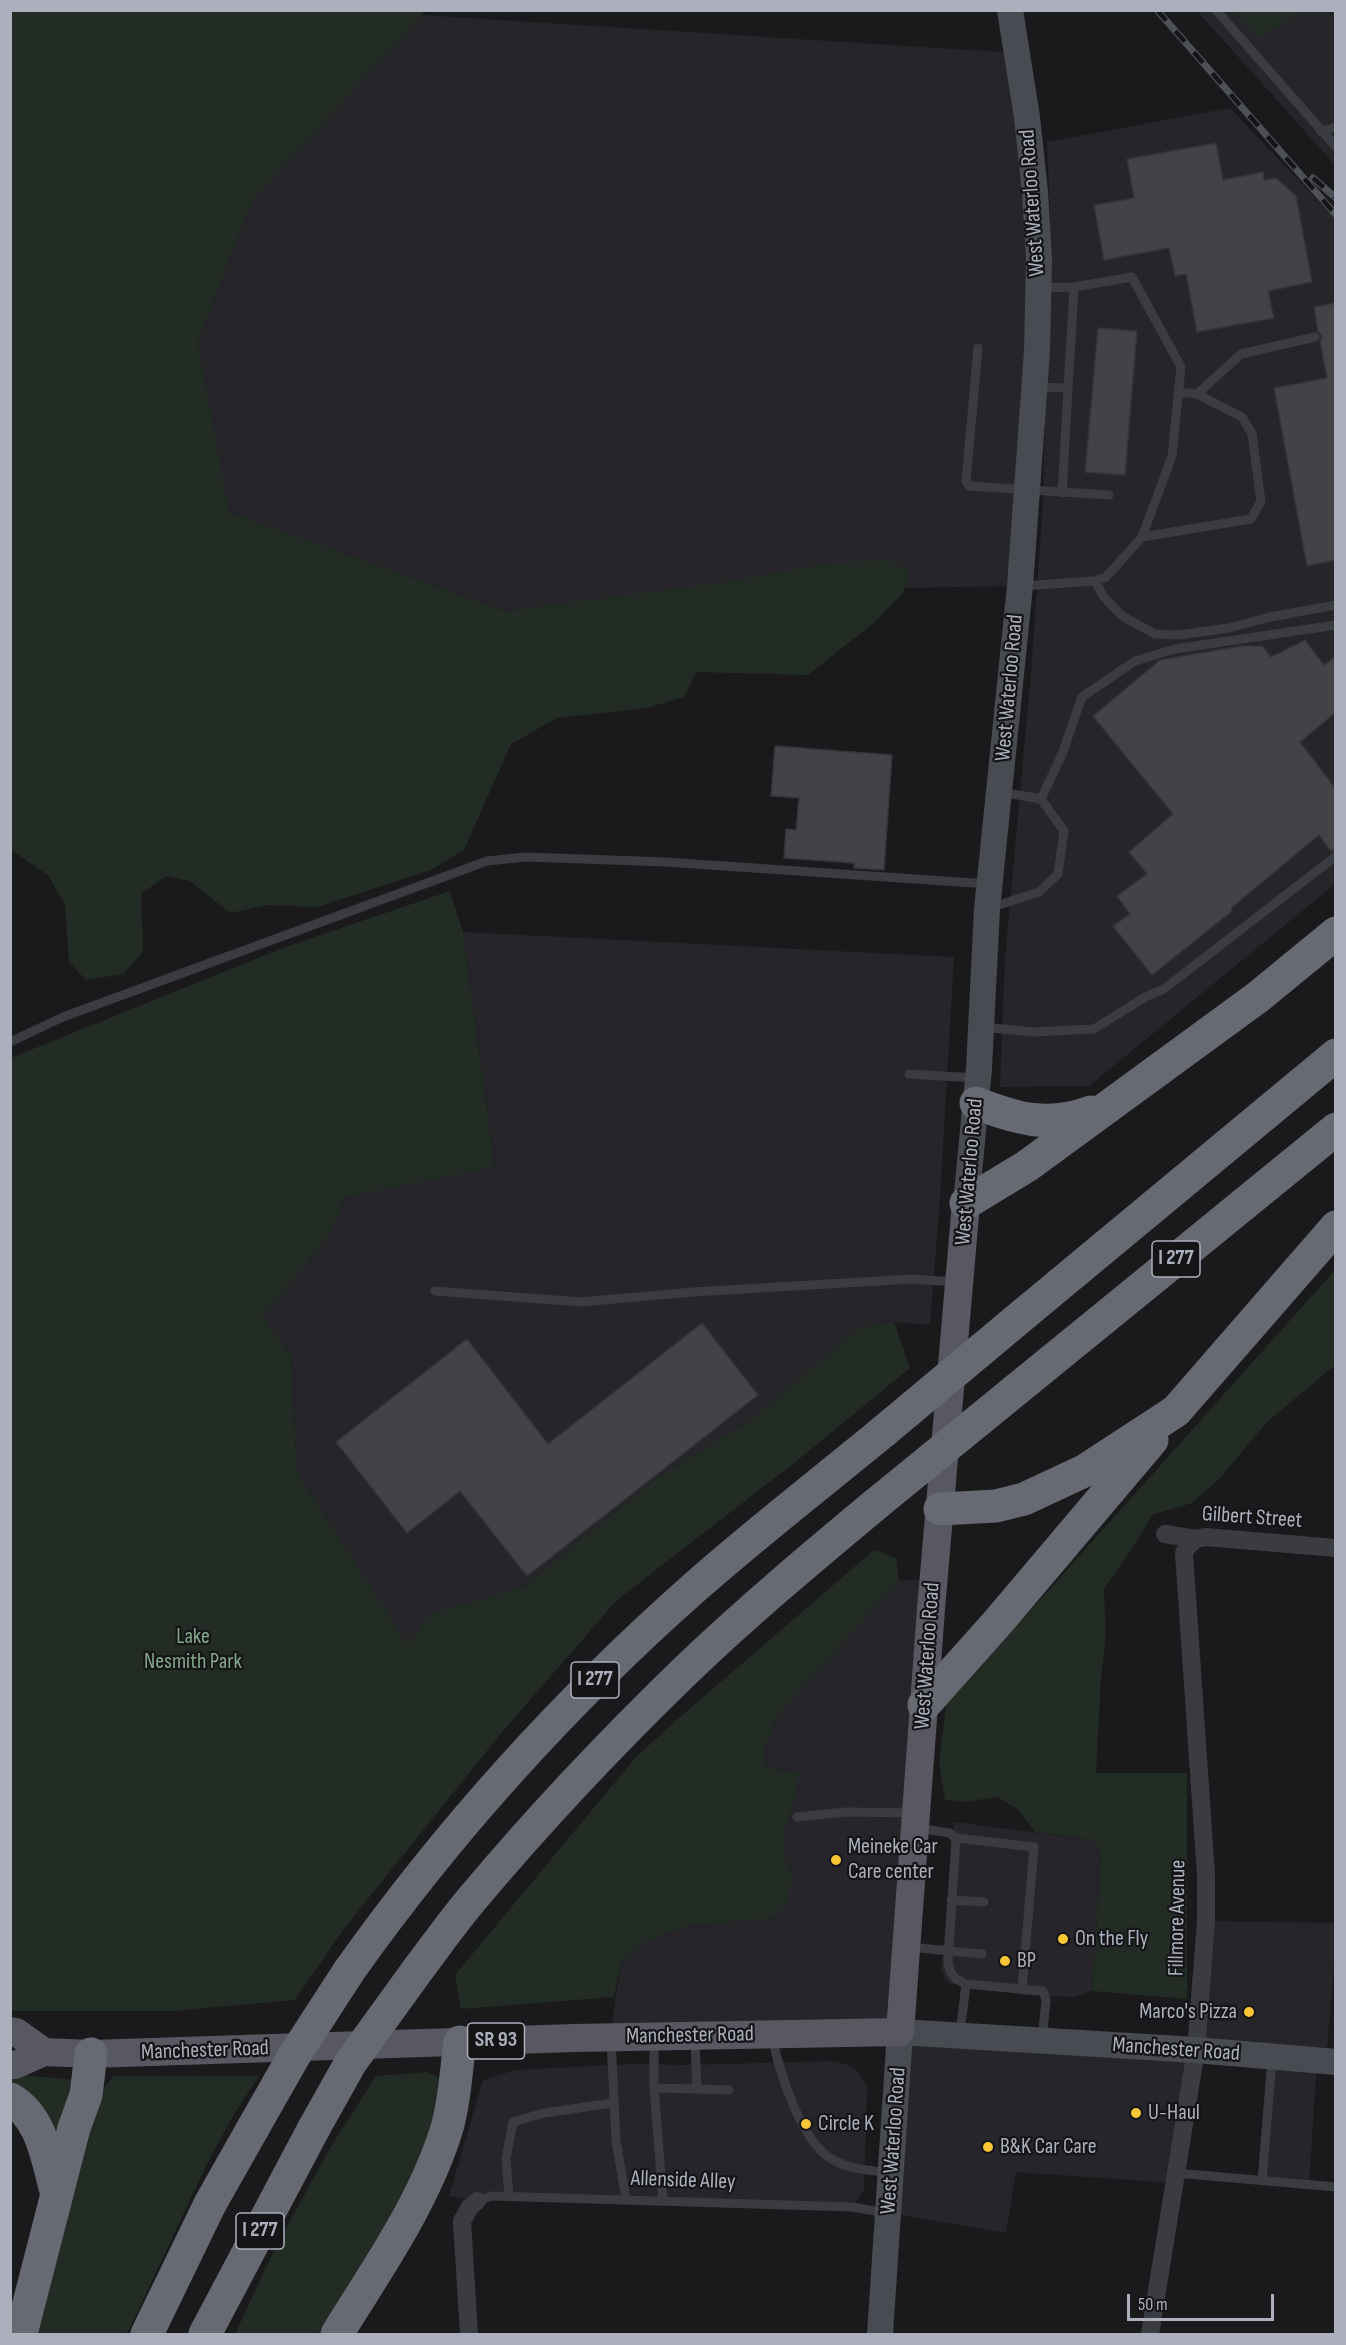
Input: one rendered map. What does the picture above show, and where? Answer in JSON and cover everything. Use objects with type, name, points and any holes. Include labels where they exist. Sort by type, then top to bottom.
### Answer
[{"type":"highway","points":[[966,1203],[1027,1166],[1258,997],[1335,933]]},
{"type":"highway","name":"I 277","points":[[147,2334],[210,2204],[294,2056],[349,1971],[387,1918],[497,1783],[607,1668],[695,1586],[1335,1055]]},
{"type":"highway","points":[[977,1090],[1005,1114],[1049,1121],[1074,1118],[1119,1098]]},
{"type":"highway","name":"I 277","points":[[205,2334],[351,2062],[476,1894],[578,1779],[682,1674],[794,1572],[1335,1129]]},
{"type":"highway","points":[[924,1705],[998,1622],[1335,1227]]},
{"type":"highway","points":[[940,1509],[996,1506],[1024,1498],[1084,1471],[1176,1411]]},
{"type":"highway","points":[[337,2334],[402,2228],[432,2168],[447,2128],[460,2042]]},
{"type":"highway","points":[[21,2334],[74,2128],[86,2095],[91,2054]]},
{"type":"highway","points":[[10,2099],[21,2106],[42,2138],[57,2194]]},
{"type":"main road","name":"West Waterloo Road","points":[[880,2334],[924,1705],[977,1090],[989,896],[1020,586],[1034,387],[1038,288],[1035,192],[1027,117],[1010,10]]},
{"type":"main road","points":[[10,2031],[16,2032],[44,2052]]},
{"type":"main road","name":"Manchester Road","points":[[10,2065],[44,2052],[91,2054],[610,2037],[900,2032],[1196,2050],[1335,2062]]},
{"type":"street","name":"Gilbert Street","points":[[1165,1534],[1196,1539],[1205,1537],[1335,1548]]},
{"type":"street","name":"Fillmore Avenue","points":[[1150,2334],[1196,2050],[1207,1898],[1184,1553],[1186,1547],[1196,1539]]},
{"type":"street","points":[[469,2334],[462,2221],[470,2207],[477,2201]]},
{"type":"lane","points":[[1216,10],[1335,147]]},
{"type":"lane","points":[[1322,132],[1335,127]]},
{"type":"lane","points":[[1020,586],[1095,581],[1106,577],[1142,537],[1172,456],[1181,367],[1131,277],[1074,287],[1038,288]]},
{"type":"lane","points":[[1062,493],[1074,287]]},
{"type":"lane","points":[[1197,394],[1241,354],[1315,337]]},
{"type":"lane","points":[[978,348],[966,481],[969,486],[1109,495]]},
{"type":"lane","points":[[1034,387],[1068,388]]},
{"type":"lane","points":[[1142,537],[1251,519],[1261,501],[1252,434],[1242,417],[1197,394],[1179,392]]},
{"type":"lane","points":[[1095,581],[1103,596],[1122,616],[1155,633],[1178,635],[1229,628],[1270,617],[1335,605]]},
{"type":"lane","points":[[1041,799],[1062,754],[1082,697],[1135,661],[1175,649],[1335,625]]},
{"type":"lane","points":[[10,1042],[63,1017],[487,861],[526,857],[666,862],[989,896],[1039,892],[1058,873],[1064,831],[1041,799],[1001,792]]},
{"type":"lane","points":[[981,1026],[1032,1032],[1094,1029],[1147,996],[1164,989],[1335,856]]},
{"type":"lane","points":[[909,1074],[977,1090]]},
{"type":"lane","points":[[435,1291],[581,1302],[693,1292],[912,1279],[960,1282]]},
{"type":"lane","points":[[797,1817],[846,1812],[916,1820],[950,1833],[956,1838],[1034,1846],[1024,1905],[1020,1957],[1022,1989]]},
{"type":"lane","points":[[956,1838],[948,1952],[950,1971],[956,1979],[966,1984],[1043,1992],[1046,2000],[1042,2041]]},
{"type":"lane","points":[[951,1900],[984,1902]]},
{"type":"lane","points":[[906,1947],[982,1954]]},
{"type":"lane","points":[[960,2036],[966,1984]]},
{"type":"lane","points":[[772,2035],[783,2077],[799,2115],[818,2149],[834,2161],[854,2168],[892,2173]]},
{"type":"lane","points":[[654,2036],[654,2088],[663,2200]]},
{"type":"lane","points":[[695,2036],[697,2089]]},
{"type":"lane","points":[[610,2037],[616,2140],[626,2199]]},
{"type":"lane","points":[[1262,2181],[1272,2057]]},
{"type":"lane","points":[[654,2088],[729,2090]]},
{"type":"lane","points":[[508,2196],[506,2159],[513,2122],[544,2113],[613,2103]]},
{"type":"lane","points":[[1176,2173],[1335,2187]]},
{"type":"lane","name":"Allenside Alley","points":[[477,2201],[492,2196],[663,2200],[852,2207],[889,2213]]},
{"type":"shaded area","points":[[1197,11],[1335,11],[1335,165]]},
{"type":"shaded area","points":[[422,15],[1017,53],[1036,357],[1020,586],[660,592],[505,611],[228,512],[198,342],[252,201]]},
{"type":"shaded area","points":[[1230,108],[1335,219],[1335,884],[1089,1086],[1000,1087],[1005,958],[1031,673],[1043,502],[1050,211],[1047,142]]},
{"type":"shaded area","points":[[463,932],[954,957],[940,1198],[930,1325],[894,1322],[860,1327],[751,1420],[657,1478],[525,1586],[482,1600],[408,1646],[297,1472],[291,1355],[263,1317],[328,1237],[345,1197],[495,1166]]},
{"type":"shaded area","points":[[899,1580],[933,1580],[900,2032],[610,2037],[621,1963],[644,1942],[688,1926],[774,1918],[793,1875],[784,1856],[784,1832],[793,1806],[798,1773],[767,1768],[763,1751],[777,1716]]},
{"type":"shaded area","points":[[954,1822],[1093,1840],[1101,1853],[1092,1991],[1074,1997],[1024,1995],[948,1983],[941,1971]]},
{"type":"shaded area","points":[[1206,1921],[1335,1923],[1326,2062],[1317,2061],[1309,2185],[1262,2181],[1272,2057],[1196,2050]]},
{"type":"shaded area","points":[[900,2032],[1196,2050],[1174,2183],[1016,2172],[1006,2233],[889,2213]]},
{"type":"shaded area","points":[[832,2061],[846,2064],[857,2071],[867,2085],[864,2190],[852,2207],[492,2196],[477,2201],[449,2196],[483,2080],[515,2070],[633,2064],[688,2065]]},
{"type":"green space","points":[[11,10],[423,11],[422,15],[252,201],[198,342],[229,512],[505,611],[718,583],[831,563],[887,560],[909,571],[903,593],[875,622],[808,675],[696,672],[684,697],[647,708],[557,718],[511,744],[464,850],[431,870],[317,907],[268,905],[230,913],[190,881],[166,876],[141,894],[143,952],[123,974],[86,980],[69,962],[65,905],[48,875],[11,850]]},
{"type":"green space","points":[[1234,11],[1302,11],[1259,39]]},
{"type":"green space","name":"Lake Nesmith Park","points":[[450,891],[463,932],[495,1167],[345,1197],[328,1237],[263,1317],[291,1355],[297,1472],[408,1645],[430,1613],[525,1586],[657,1478],[751,1420],[860,1327],[894,1322],[910,1368],[798,1460],[617,1600],[502,1732],[343,1930],[295,2000],[173,2011],[11,2011],[11,1058],[285,947]]},
{"type":"green space","points":[[1335,1270],[1335,1365],[1266,1423],[1222,1476],[1192,1503],[1152,1515],[1104,1589],[1106,1636],[1101,1677],[1096,1773],[1187,1773],[1187,1999],[1092,1991],[1101,1853],[1093,1840],[1035,1832],[1018,1809],[997,1797],[964,1802],[945,1800],[939,1762],[946,1705]]},
{"type":"green space","points":[[874,1550],[896,1558],[899,1580],[777,1716],[763,1751],[767,1768],[799,1773],[793,1806],[784,1832],[784,1856],[793,1875],[788,1900],[774,1918],[688,1926],[644,1942],[621,1963],[614,1997],[461,2009],[455,1975],[636,1757]]},
{"type":"green space","points":[[427,2072],[441,2079],[442,2101],[402,2199],[318,2334],[235,2334],[274,2250],[330,2148],[376,2076]]},
{"type":"green space","points":[[11,2074],[76,2080],[61,2146],[11,2083]]},
{"type":"green space","points":[[114,2076],[259,2076],[233,2116],[206,2166],[127,2334],[32,2334],[89,2105]]},
{"type":"building","points":[[1216,143],[1223,180],[1263,172],[1264,180],[1276,178],[1296,196],[1312,282],[1268,291],[1274,318],[1197,332],[1186,274],[1175,276],[1169,248],[1104,260],[1094,205],[1134,198],[1127,159]]},
{"type":"building","points":[[1335,303],[1335,560],[1307,566],[1274,388],[1327,378],[1320,341],[1322,336],[1318,331],[1314,307]]},
{"type":"building","points":[[1098,328],[1137,331],[1125,475],[1085,472]]},
{"type":"building","points":[[1305,640],[1324,665],[1335,657],[1335,713],[1300,742],[1335,788],[1335,849],[1331,851],[1319,835],[1231,908],[1232,911],[1152,975],[1113,926],[1130,914],[1117,896],[1147,874],[1129,852],[1173,814],[1093,716],[1160,660],[1242,646],[1262,646],[1271,657]]},
{"type":"building","points":[[775,746],[892,755],[884,870],[854,868],[854,863],[784,858],[786,829],[796,830],[799,798],[771,796]]},
{"type":"building","points":[[702,1323],[758,1395],[527,1576],[460,1491],[407,1533],[336,1442],[467,1339],[548,1444]]},
{"type":"railway","points":[[1157,10],[1336,215]]},
{"type":"railway","points":[[1313,178],[1336,198]]},
{"type":"place","name":"Meineke Car Care center","points":[[836,1860]]},
{"type":"place","name":"On the Fly","points":[[1063,1939]]},
{"type":"place","name":"BP","points":[[1005,1961]]},
{"type":"place","name":"Marco's Pizza","points":[[1249,2012]]},
{"type":"place","name":"U-Haul","points":[[1136,2113]]},
{"type":"place","name":"Circle K","points":[[806,2124]]},
{"type":"place","name":"B&K Car Care","points":[[988,2147]]}]
